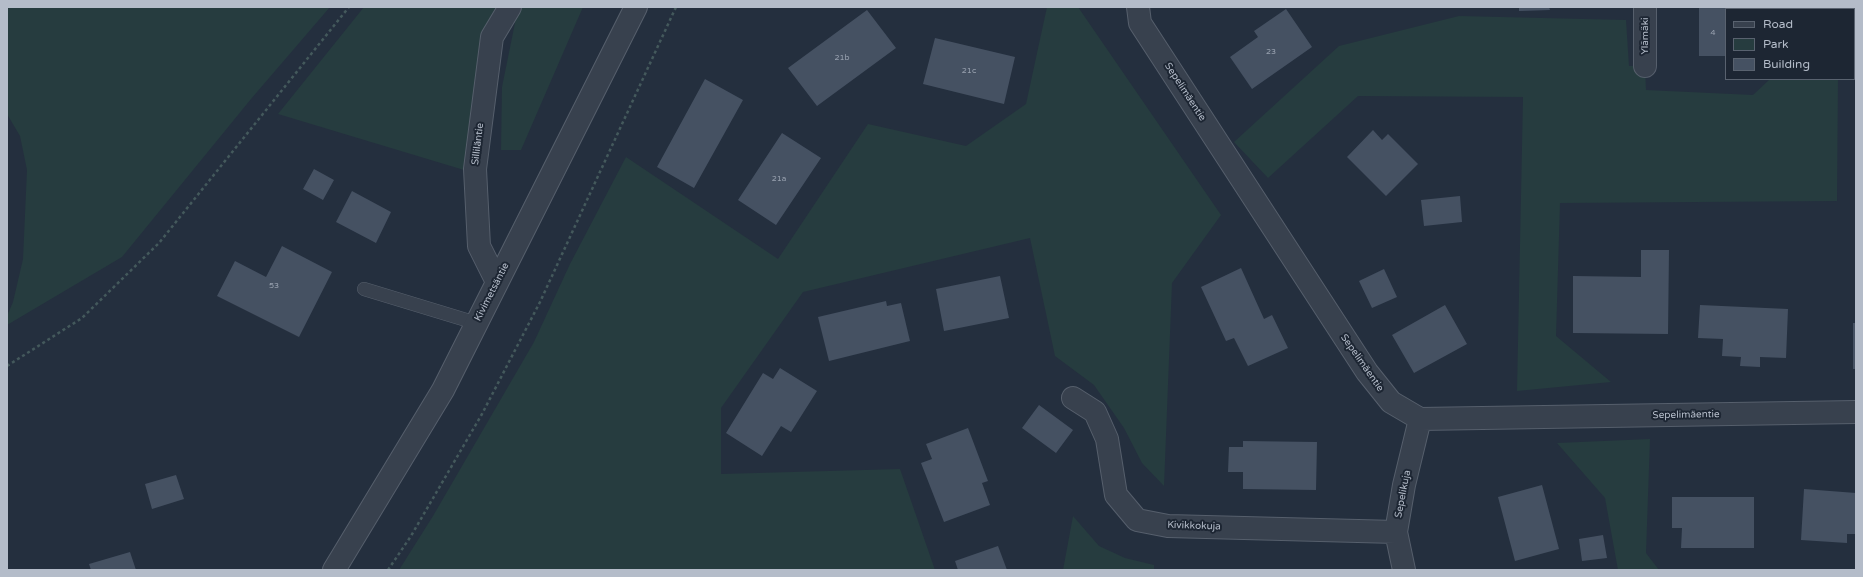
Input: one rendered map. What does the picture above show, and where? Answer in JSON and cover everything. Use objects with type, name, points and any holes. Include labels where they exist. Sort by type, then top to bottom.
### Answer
[{"type":"street","name":"Silliläntie","points":[[497,282],[479,246],[475,169],[492,37],[510,7]]},
{"type":"street","name":"Kivimetsäntie","points":[[334,570],[443,390],[636,7]]},
{"type":"street","name":"Sepelimäentie","points":[[1138,7],[1140,23],[1367,372],[1391,402],[1420,419],[1856,412]]},
{"type":"street","name":"Ylämäki","points":[[1645,7],[1645,66]]},
{"type":"street","name":"Kivikkokuja","points":[[1073,398],[1095,412],[1107,439],[1116,495],[1137,520],[1168,526],[1396,532]]},
{"type":"street","name":"Sepelikuja","points":[[1404,570],[1396,532],[1404,485],[1420,419]]},
{"type":"lane","points":[[364,289],[476,323]]},
{"type":"path","points":[[7,366],[82,318],[159,243],[349,7]]},
{"type":"path","points":[[388,570],[411,536],[482,414],[540,302],[676,7]]},
{"type":"green space","points":[[7,7],[330,7],[251,99],[122,257],[7,325],[7,316],[13,302],[23,259],[27,170],[20,136],[7,114]]},
{"type":"green space","points":[[364,7],[496,7],[484,34],[464,170],[278,114]]},
{"type":"green space","points":[[521,7],[583,7],[521,150],[501,150],[502,87],[517,13]]},
{"type":"green space","points":[[1047,7],[1078,7],[1221,215],[1172,283],[1164,486],[1142,463],[1124,428],[1094,385],[1055,356],[1030,238],[803,292],[721,408],[721,474],[900,469],[935,570],[399,570],[433,516],[534,342],[570,264],[626,157],[778,259],[868,124],[966,146],[1026,104]]},
{"type":"green space","points":[[1803,7],[1855,7],[1854,8]]},
{"type":"green space","points":[[1459,16],[1626,20],[1629,66],[1645,66],[1646,90],[1753,95],[1769,80],[1838,80],[1837,201],[1560,203],[1556,336],[1611,382],[1517,391],[1523,97],[1358,96],[1268,178],[1234,142],[1339,46]]},
{"type":"green space","points":[[1650,439],[1646,553],[1659,570],[1618,570],[1605,498],[1557,443]]},
{"type":"green space","points":[[1073,516],[1099,546],[1125,558],[1154,565],[1154,570],[1063,570]]},
{"type":"building","points":[[1519,7],[1549,7],[1550,10],[1519,11]]},
{"type":"building","points":[[1699,7],[1738,7],[1725,8],[1725,56],[1699,56]]},
{"type":"building","points":[[1286,9],[1312,47],[1252,89],[1230,57],[1258,37],[1254,31]]},
{"type":"building","points":[[867,10],[896,48],[817,106],[788,68]]},
{"type":"building","points":[[935,38],[1015,57],[1004,104],[923,84]]},
{"type":"building","points":[[705,79],[743,100],[694,188],[657,167]]},
{"type":"building","points":[[1373,130],[1382,140],[1388,134],[1418,164],[1386,196],[1347,157]]},
{"type":"building","points":[[782,133],[821,158],[776,225],[738,200]]},
{"type":"building","points":[[314,169],[334,180],[323,200],[303,189]]},
{"type":"building","points":[[352,191],[391,212],[376,243],[336,222]]},
{"type":"building","points":[[1460,196],[1462,222],[1424,226],[1421,200]]},
{"type":"building","points":[[282,246],[332,272],[299,337],[217,296],[235,261],[266,277]]},
{"type":"building","points":[[1641,250],[1669,250],[1668,334],[1573,333],[1573,276],[1641,277]]},
{"type":"building","points":[[1241,268],[1264,319],[1272,315],[1288,348],[1248,366],[1234,338],[1226,341],[1201,287]]},
{"type":"building","points":[[1384,269],[1397,297],[1372,308],[1359,281]]},
{"type":"building","points":[[1000,276],[1009,318],[944,331],[936,289]]},
{"type":"building","points":[[886,301],[887,306],[901,303],[910,341],[829,361],[818,317]]},
{"type":"building","points":[[1445,305],[1467,344],[1414,373],[1392,335]]},
{"type":"building","points":[[1700,305],[1788,309],[1786,358],[1760,357],[1760,367],[1740,366],[1741,357],[1722,356],[1723,339],[1698,338]]},
{"type":"building","points":[[1853,323],[1856,323],[1856,369],[1853,369]]},
{"type":"building","points":[[780,368],[817,391],[791,432],[781,426],[762,456],[726,433],[763,373],[773,379]]},
{"type":"building","points":[[1039,405],[1073,430],[1056,453],[1022,428]]},
{"type":"building","points":[[968,428],[988,481],[982,483],[990,505],[944,522],[921,463],[932,459],[926,444]]},
{"type":"building","points":[[1243,441],[1317,442],[1316,490],[1243,489],[1243,472],[1228,472],[1229,447],[1243,447]]},
{"type":"building","points":[[176,475],[184,499],[152,509],[145,484]]},
{"type":"building","points":[[1542,485],[1559,549],[1515,561],[1498,497]]},
{"type":"building","points":[[1804,489],[1856,493],[1856,534],[1847,534],[1847,543],[1801,540]]},
{"type":"building","points":[[1672,497],[1754,497],[1754,548],[1681,548],[1682,528],[1672,528]]},
{"type":"building","points":[[1603,535],[1607,558],[1582,561],[1579,539]]},
{"type":"building","points":[[998,546],[1007,570],[958,570],[955,561]]},
{"type":"building","points":[[130,552],[136,570],[91,570],[89,564]]}]
